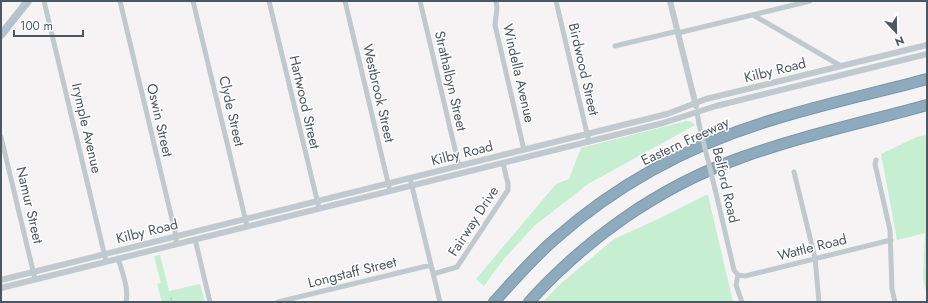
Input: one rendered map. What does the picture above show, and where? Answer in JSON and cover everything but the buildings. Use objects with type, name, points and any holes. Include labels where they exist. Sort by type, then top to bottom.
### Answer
[{"type":"highway","name":"Eastern Freeway","points":[[494,302],[529,264],[568,228],[619,190],[666,163],[715,140],[771,120],[927,79]]},
{"type":"highway","points":[[529,302],[562,268],[601,235],[643,206],[689,180],[739,159],[775,147],[927,105]]},
{"type":"main road","points":[[1,35],[28,1]]},
{"type":"street","name":"Irymple Avenue","points":[[44,1],[106,261]]},
{"type":"street","name":"Oswin Street","points":[[120,1],[176,236],[176,244]]},
{"type":"street","name":"Clyde Street","points":[[193,1],[248,226]]},
{"type":"street","name":"Hartwood Street","points":[[269,1],[316,201],[319,208]]},
{"type":"street","name":"Westbrook Street","points":[[345,1],[390,191]]},
{"type":"street","name":"Strathalbyn Street","points":[[420,1],[459,166]]},
{"type":"street","name":"Windella Avenue","points":[[497,1],[498,8],[495,25],[524,150]]},
{"type":"street","name":"Birdwood Street","points":[[556,1],[590,142]]},
{"type":"street","name":"Belford Road","points":[[670,1],[734,270],[738,275],[736,285],[742,302]]},
{"type":"street","points":[[615,46],[810,1]]},
{"type":"street","points":[[753,15],[841,66]]},
{"type":"street","name":"Kilby Road","points":[[1,280],[667,114],[706,99],[927,45]]},
{"type":"street","name":"Kilby Road","points":[[1,288],[590,142],[672,121],[716,106],[775,90],[927,54]]},
{"type":"street","points":[[850,64],[852,72]]},
{"type":"street","points":[[773,83],[775,90]]},
{"type":"street","name":"Namur Street","points":[[1,137],[3,154],[35,279]]},
{"type":"street","points":[[876,160],[875,164],[890,230],[892,290],[895,302]]},
{"type":"street","name":"Fairway Drive","points":[[433,274],[457,267],[508,190],[503,163]]},
{"type":"street","points":[[794,172],[815,258],[819,302]]},
{"type":"street","points":[[410,178],[440,302]]},
{"type":"street","points":[[195,239],[210,302]]},
{"type":"street","name":"Wattle Road","points":[[738,275],[745,276],[891,240]]},
{"type":"street","points":[[118,258],[126,287],[126,302]]},
{"type":"street","name":"Longstaff Street","points":[[278,302],[431,264]]},
{"type":"green space","points":[[686,121],[692,122],[695,125],[588,184],[534,226],[504,259],[484,286],[476,279],[556,184],[569,179],[581,148]]},
{"type":"green space","points":[[927,135],[927,295],[923,279],[925,233],[897,240],[881,154],[917,137]]},
{"type":"green space","points":[[708,195],[733,302],[543,302],[559,285],[614,239]]},
{"type":"green space","points":[[160,255],[169,291],[200,284],[205,302],[162,302],[157,284],[161,283],[154,256]]},
{"type":"waterway","points":[[171,298],[172,302]]},
{"type":"tram line","points":[[1,36],[30,1]]}]
